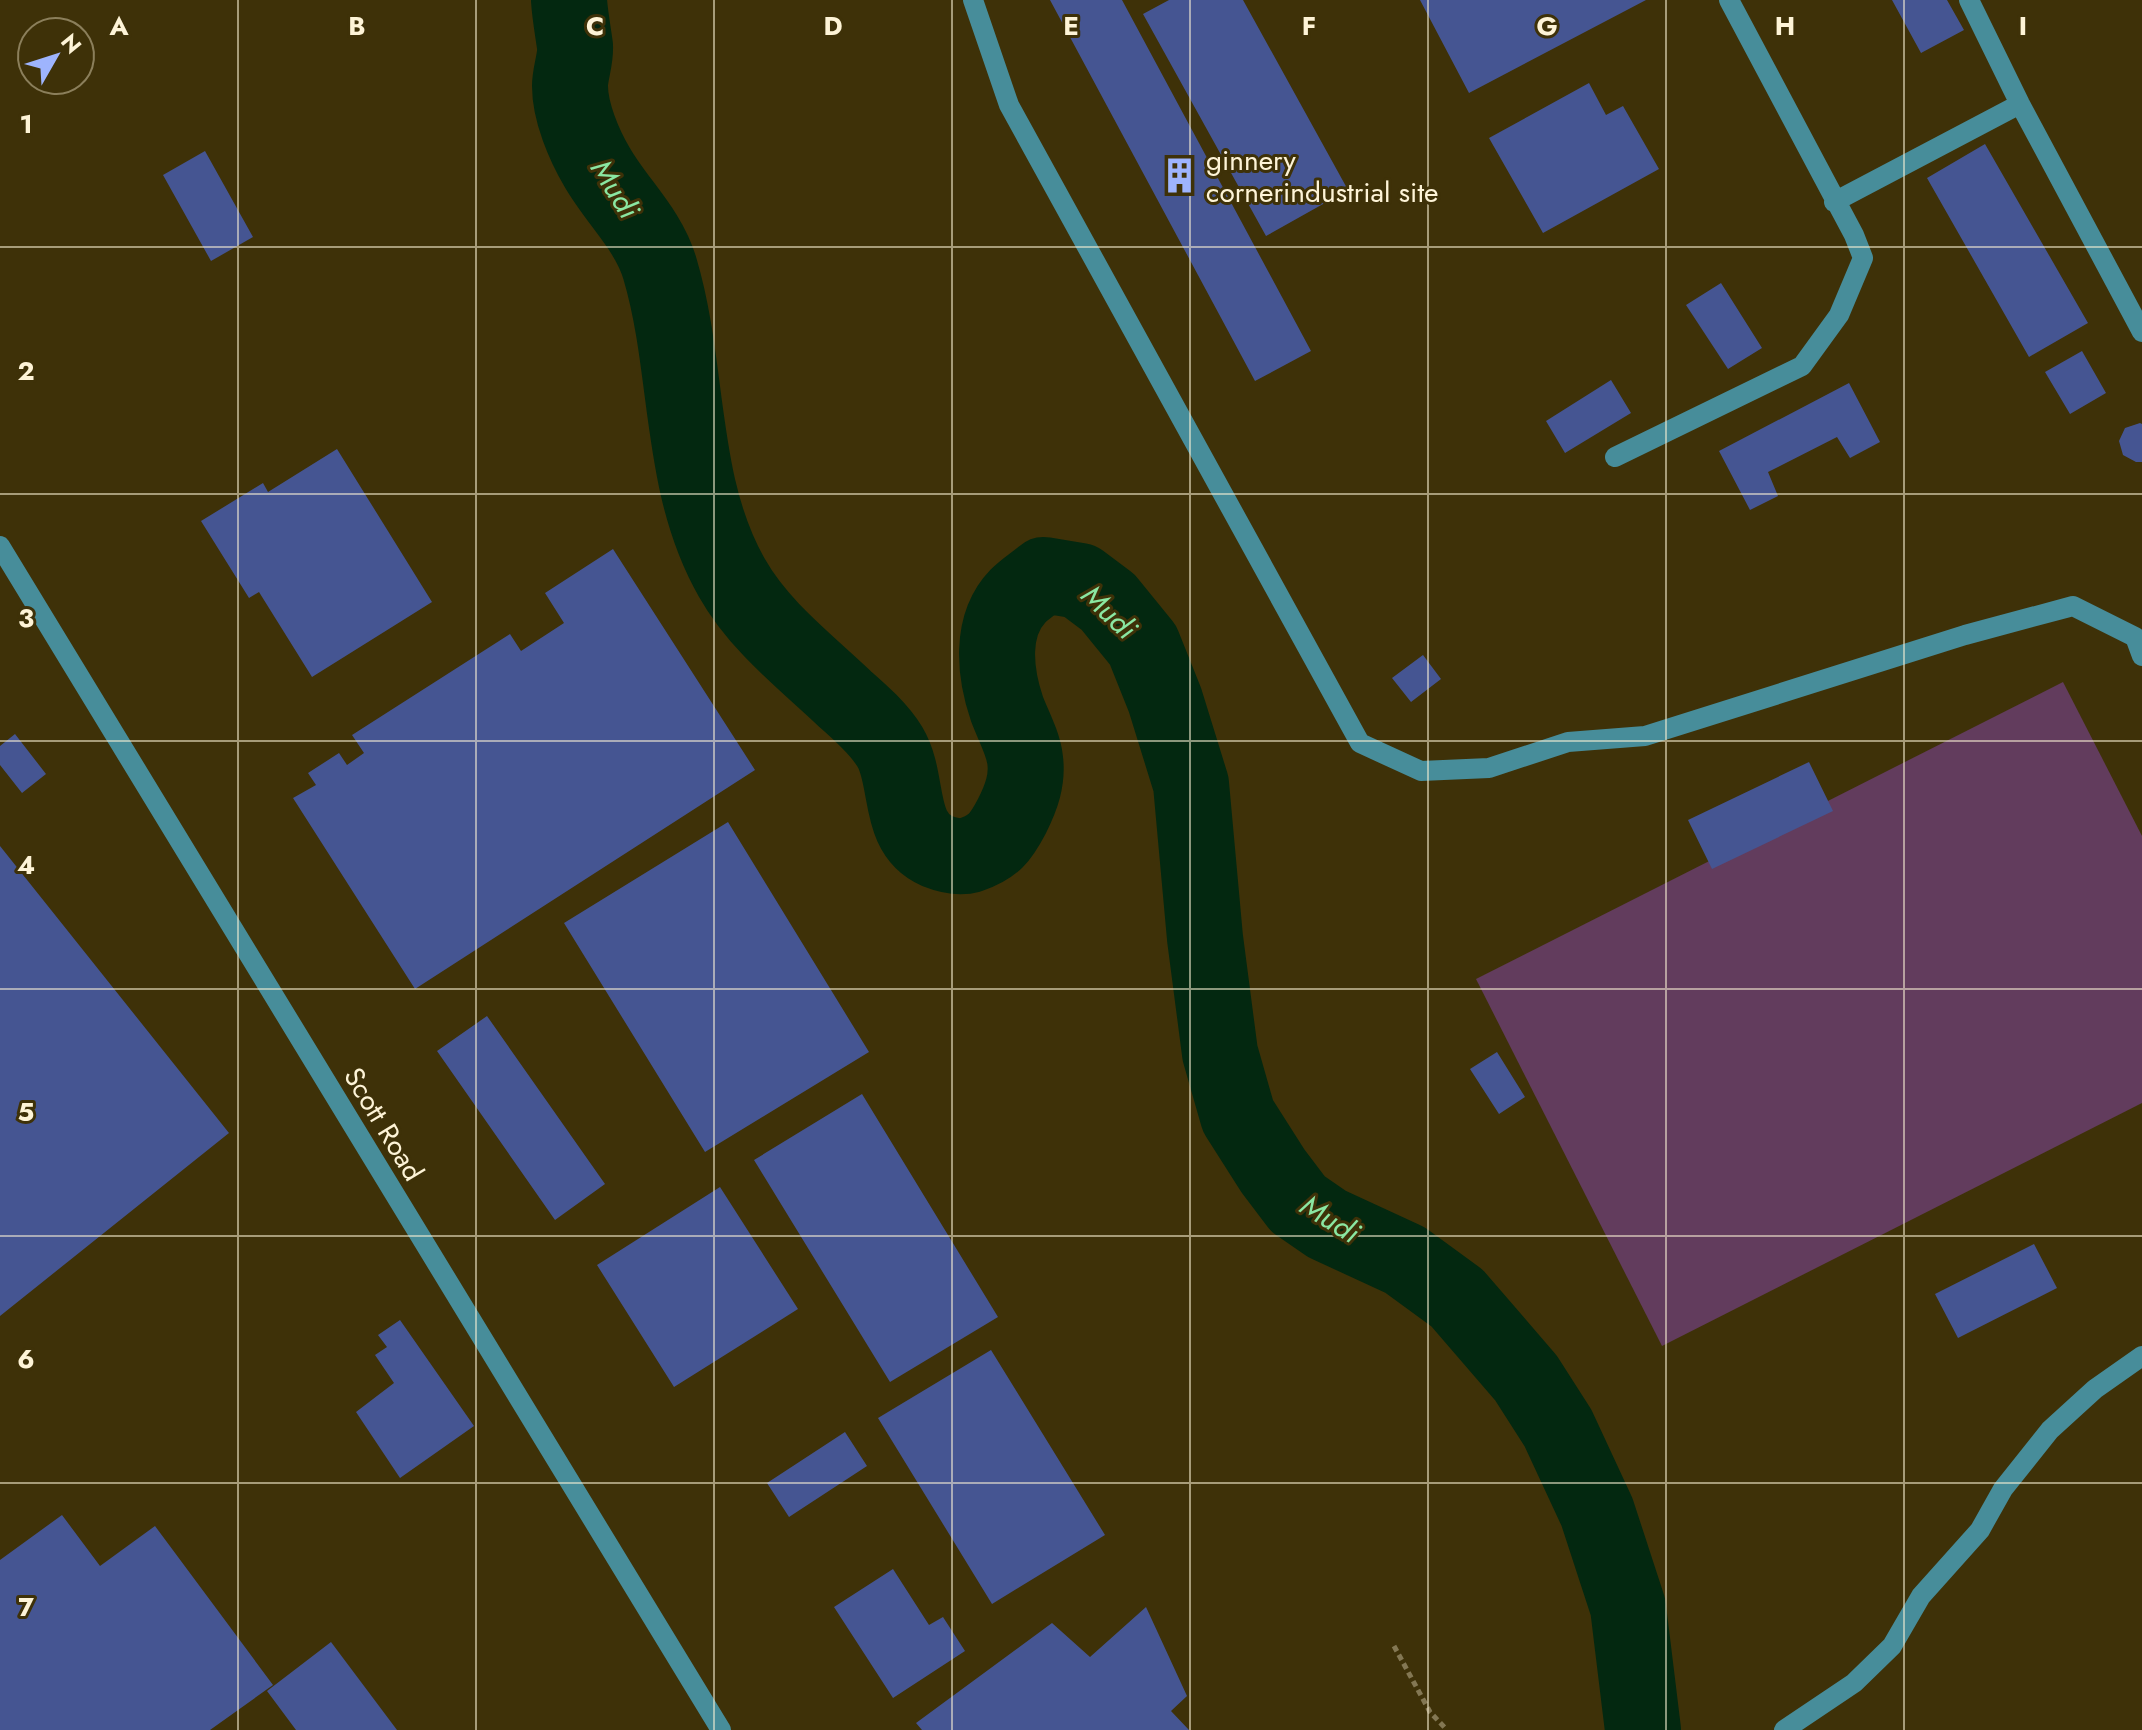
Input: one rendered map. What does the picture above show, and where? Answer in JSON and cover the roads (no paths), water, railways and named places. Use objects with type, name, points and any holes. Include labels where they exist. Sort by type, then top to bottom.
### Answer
[{"type":"lane","points":[[973,0],[1009,105],[1360,743],[1421,771],[1489,768],[1568,742],[1645,736],[1965,635],[2073,606],[2135,637],[2142,656]]},
{"type":"lane","points":[[1615,457],[1802,366],[1839,315],[1863,258],[1854,235],[1729,0]]},
{"type":"lane","points":[[1969,0],[2020,104],[2142,332]]},
{"type":"lane","points":[[1834,202],[2020,104]]},
{"type":"lane","name":"Scott Road","points":[[0,546],[721,1730]]},
{"type":"lane","points":[[1784,1730],[1854,1683],[1892,1646],[1921,1596],[1980,1530],[2003,1489],[2050,1430],[2095,1389],[2142,1356]]},
{"type":"waterway","name":"Mudi","points":[[569,0],[575,46],[570,86],[575,117],[592,158],[648,242],[660,269],[676,347],[693,466],[715,542],[732,578],[769,627],[881,734],[896,760],[909,819],[915,832],[924,843],[953,856],[970,855],[996,840],[1012,816],[1023,789],[1026,774],[1024,753],[1003,695],[997,651],[1002,621],[1018,596],[1044,575],[1080,581],[1108,602],[1143,645],[1165,700],[1191,784],[1205,938],[1220,1053],[1238,1116],[1298,1204],[1327,1224],[1405,1260],[1457,1298],[1526,1378],[1558,1428],[1597,1512],[1628,1607],[1643,1730]]},
{"type":"place","name":"ginnery cornerindustrial site","points":[[1180,176]]}]
